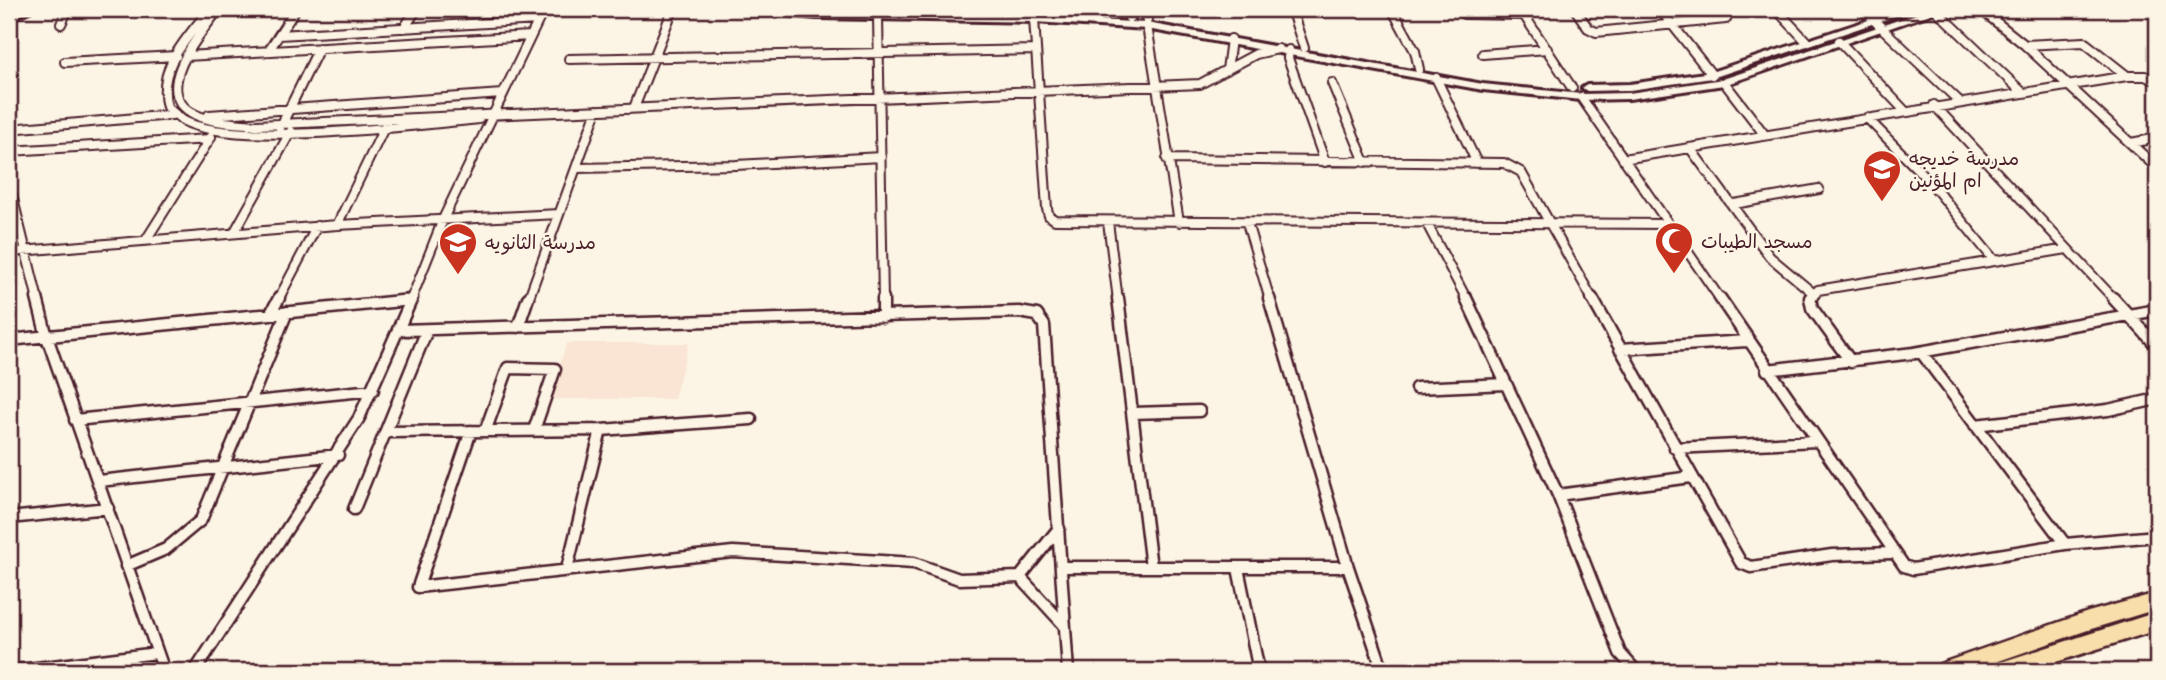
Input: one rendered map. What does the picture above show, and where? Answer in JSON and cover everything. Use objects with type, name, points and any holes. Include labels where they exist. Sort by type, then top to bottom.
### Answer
[{"type":"highway","points":[[1945,671],[2088,621],[2157,601]]},
{"type":"highway","points":[[2001,671],[2157,621]]},
{"type":"main road","points":[[9,17],[29,9]]},
{"type":"main road","points":[[744,9],[1129,18],[1436,78],[1506,90],[1581,97],[1629,96],[1724,82],[1839,41],[1907,9]]},
{"type":"main road","points":[[812,9],[1034,19],[1070,17],[1147,23],[1497,82],[1572,88],[1630,87],[1712,75],[1807,42],[1938,9]]},
{"type":"street","points":[[61,24],[68,9]]},
{"type":"street","points":[[210,9],[176,56],[166,81],[166,106],[173,115],[189,124],[217,131],[277,134],[292,129],[496,114],[1156,86],[1206,82],[1257,54],[1285,50],[1325,162]]},
{"type":"street","points":[[219,9],[186,56],[178,77],[178,94],[185,108],[200,116],[232,123],[281,125],[292,129],[386,126],[496,114]]},
{"type":"street","points":[[269,50],[296,9]]},
{"type":"street","points":[[404,28],[417,9]]},
{"type":"street","points":[[195,671],[338,455],[373,390],[400,330],[444,217],[496,114],[502,94],[544,9]]},
{"type":"street","points":[[634,108],[673,9]]},
{"type":"street","points":[[1129,18],[1140,9],[1147,23],[1179,222]]},
{"type":"street","points":[[1291,9],[1304,48]]},
{"type":"street","points":[[1392,9],[1415,51],[1419,69]]},
{"type":"street","points":[[1575,9],[1588,28],[1596,32],[1726,19],[1722,9]]},
{"type":"street","points":[[1660,9],[1712,75]]},
{"type":"street","points":[[1776,9],[1807,42]]},
{"type":"street","points":[[1862,9],[1960,102]]},
{"type":"street","points":[[1938,9],[2023,93]]},
{"type":"street","points":[[1980,9],[2025,45],[2157,168]]},
{"type":"street","points":[[874,12],[880,53],[883,317]]},
{"type":"street","points":[[1464,14],[1522,12],[1572,88]]},
{"type":"street","points":[[1034,19],[1047,214],[1055,220],[1667,224]]},
{"type":"street","points":[[279,35],[538,20]]},
{"type":"street","points":[[186,56],[530,36]]},
{"type":"street","points":[[1227,71],[1231,39]]},
{"type":"street","points":[[1839,41],[1905,110]]},
{"type":"street","points":[[2025,45],[2084,42],[2127,76]]},
{"type":"street","points":[[277,134],[319,48]]},
{"type":"street","points":[[1483,54],[1547,49]]},
{"type":"street","points":[[569,58],[1036,50]]},
{"type":"street","points":[[65,62],[176,56]]},
{"type":"street","points":[[1623,159],[1934,105],[2127,76],[2145,76],[2157,81]]},
{"type":"street","points":[[1436,78],[1477,163]]},
{"type":"street","points":[[1724,82],[1764,134]]},
{"type":"street","points":[[1332,83],[1365,162]]},
{"type":"street","points":[[200,116],[502,94]]},
{"type":"street","points":[[1581,97],[1903,566],[1913,569],[2065,544],[2157,536]]},
{"type":"street","points":[[1934,105],[2157,346]]},
{"type":"street","points":[[518,327],[597,110]]},
{"type":"street","points":[[9,129],[173,115]]},
{"type":"street","points":[[1867,118],[1931,183],[1994,260]]},
{"type":"street","points":[[337,225],[386,126]]},
{"type":"street","points":[[234,233],[292,129]]},
{"type":"street","points":[[146,240],[217,131]]},
{"type":"street","points":[[2131,143],[2157,138]]},
{"type":"street","points":[[9,151],[210,139]]},
{"type":"street","points":[[1690,148],[1734,204],[1770,257],[1813,293]]},
{"type":"street","points":[[577,168],[736,165],[881,157]]},
{"type":"street","points":[[1167,159],[1504,163],[1518,169],[1691,478],[1745,566],[1832,555],[1892,553]]},
{"type":"street","points":[[9,183],[47,337],[164,671]]},
{"type":"street","points":[[1734,204],[1819,189]]},
{"type":"street","points":[[9,253],[317,226],[444,217],[559,214]]},
{"type":"street","points":[[1108,222],[1151,566]]},
{"type":"street","points":[[1247,223],[1348,567],[1382,671]]},
{"type":"street","points":[[1427,224],[1558,495],[1620,653],[1636,671]]},
{"type":"street","points":[[271,313],[317,226]]},
{"type":"street","points":[[1851,362],[1812,308],[1810,297],[1813,293],[1824,288],[2067,249]]},
{"type":"street","points":[[9,341],[411,300]]},
{"type":"street","points":[[1768,370],[1921,352],[2157,310]]},
{"type":"street","points":[[126,566],[166,549],[191,531],[206,511],[287,312]]},
{"type":"street","points":[[400,330],[1019,312],[1037,315],[1042,320],[1068,671]]},
{"type":"street","points":[[354,509],[388,432],[426,330]]},
{"type":"street","points":[[1620,349],[1747,341]]},
{"type":"street","points":[[1921,352],[2065,544]]},
{"type":"street","points":[[486,429],[508,368],[555,369],[534,430]]},
{"type":"street","points":[[1416,388],[1506,384]]},
{"type":"street","points":[[75,420],[373,390]]},
{"type":"street","points":[[1975,425],[2108,410],[2157,399]]},
{"type":"street","points":[[1133,413],[1199,411]]},
{"type":"street","points":[[388,432],[601,430],[751,419]]},
{"type":"street","points":[[567,569],[601,430]]},
{"type":"street","points":[[471,431],[418,587],[733,552],[914,563],[959,579],[1020,577],[1065,626]]},
{"type":"street","points":[[1675,448],[1816,441]]},
{"type":"street","points":[[99,481],[338,455]]},
{"type":"street","points":[[1558,495],[1691,478]]},
{"type":"street","points":[[9,518],[108,508]]},
{"type":"street","points":[[1020,577],[1059,528]]},
{"type":"street","points":[[1061,567],[1348,567]]},
{"type":"street","points":[[1238,568],[1259,671]]},
{"type":"street","points":[[12,671],[158,653]]},
{"type":"shaded area","points":[[567,343],[689,343],[674,399],[547,399]]},
{"type":"place","name":"مدرسة خديجه ام المؤنين","points":[[1882,203]]},
{"type":"place","name":"مسجد الطيبات","points":[[1674,275]]},
{"type":"place","name":"مدرسة الثانويه","points":[[458,276]]}]
